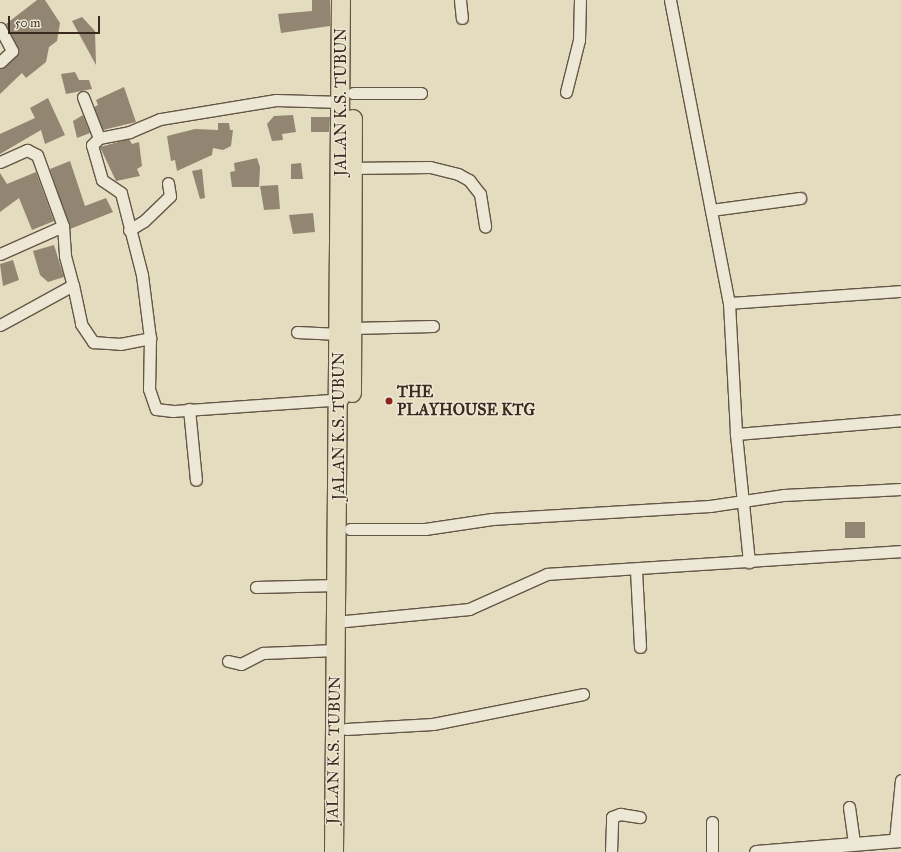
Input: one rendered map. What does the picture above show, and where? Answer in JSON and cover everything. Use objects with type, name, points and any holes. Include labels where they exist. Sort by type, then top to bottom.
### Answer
[{"type":"highway","name":"JALAN K.S. TUBUN","points":[[341,0],[347,97],[346,399],[350,529],[340,650],[346,729],[345,852]]},
{"type":"highway","name":"JALAN K.S. TUBUN","points":[[347,97],[354,0]]},
{"type":"highway","name":"JALAN K.S. TUBUN","points":[[342,622],[337,585],[346,399]]},
{"type":"highway","name":"JALAN K.S. TUBUN","points":[[334,852],[341,674]]},
{"type":"street","points":[[460,0],[462,18]]},
{"type":"street","points":[[566,92],[580,40],[580,0]]},
{"type":"street","points":[[670,0],[729,303],[736,434],[749,562]]},
{"type":"street","points":[[0,28],[12,51],[0,62]]},
{"type":"street","points":[[346,399],[163,411],[152,404],[149,389],[150,338],[142,275],[129,230],[121,193],[107,187],[97,168],[92,145],[99,138],[130,132],[160,119],[265,102],[420,93]]},
{"type":"street","points":[[83,97],[99,138]]},
{"type":"street","points":[[0,162],[27,150],[37,155],[63,226],[65,256],[81,324],[93,342],[120,344],[150,338]]},
{"type":"street","points":[[347,168],[425,167],[458,174],[469,180],[480,194],[486,227]]},
{"type":"street","points":[[129,230],[144,221],[170,196],[168,183]]},
{"type":"street","points":[[711,210],[800,198]]},
{"type":"street","points":[[0,254],[63,226]]},
{"type":"street","points":[[0,325],[73,285]]},
{"type":"street","points":[[729,303],[901,291]]},
{"type":"street","points":[[297,332],[433,326]]},
{"type":"street","points":[[189,409],[196,480]]},
{"type":"street","points":[[736,434],[901,420]]},
{"type":"street","points":[[350,529],[425,529],[492,519],[687,508],[742,500],[901,489]]},
{"type":"street","points":[[342,622],[469,609],[546,574],[636,570],[901,551]]},
{"type":"street","points":[[636,570],[640,647]]},
{"type":"street","points":[[256,587],[337,585]]},
{"type":"street","points":[[228,660],[241,664],[263,653],[340,650]]},
{"type":"street","points":[[346,729],[433,724],[583,694]]},
{"type":"street","points":[[756,852],[898,840],[901,780]]},
{"type":"street","points":[[849,807],[854,844]]},
{"type":"street","points":[[611,852],[612,817],[620,814],[640,817]]},
{"type":"street","points":[[712,822],[712,852]]},
{"type":"building","points":[[37,0],[45,0],[60,23],[57,41],[49,47],[46,62],[26,78],[22,73],[0,94],[0,69],[19,51],[6,24]]},
{"type":"building","points":[[312,0],[330,0],[330,26],[281,33],[278,14],[312,11]]},
{"type":"building","points":[[82,17],[95,31],[96,65],[72,21]]},
{"type":"building","points":[[75,72],[79,80],[89,80],[92,89],[66,94],[61,74]]},
{"type":"building","points":[[124,87],[136,122],[103,130],[94,107],[98,105],[96,100]]},
{"type":"building","points":[[48,98],[65,135],[45,144],[41,130],[0,154],[0,134],[35,118],[30,108]]},
{"type":"building","points":[[83,115],[90,133],[77,138],[73,121]]},
{"type":"building","points":[[293,115],[296,132],[282,134],[283,140],[272,141],[267,124],[274,116]]},
{"type":"building","points":[[311,117],[330,117],[329,132],[311,132]]},
{"type":"building","points":[[218,123],[229,123],[230,130],[233,130],[231,146],[223,150],[213,148],[212,155],[177,171],[175,160],[171,161],[167,136],[195,129],[218,130]]},
{"type":"building","points":[[129,139],[132,144],[139,142],[142,166],[137,169],[140,176],[116,181],[100,147]]},
{"type":"building","points":[[257,158],[260,167],[259,187],[232,187],[230,172],[235,171],[234,163]]},
{"type":"building","points":[[70,161],[85,206],[106,198],[113,212],[70,229],[50,169]]},
{"type":"building","points":[[301,163],[303,179],[291,179],[291,164]]},
{"type":"building","points":[[202,169],[205,198],[200,199],[192,171]]},
{"type":"building","points":[[36,172],[54,221],[32,230],[19,198],[0,212],[0,173],[7,184]]},
{"type":"building","points":[[278,185],[280,209],[264,210],[260,186]]},
{"type":"building","points":[[313,213],[315,232],[293,234],[289,215]]},
{"type":"building","points":[[54,245],[64,277],[48,282],[40,275],[33,251]]},
{"type":"building","points":[[13,260],[19,280],[3,286],[0,264]]},
{"type":"building","points":[[845,522],[865,522],[865,538],[845,538]]},
{"type":"place","name":"THE PLAYHOUSE KTG","points":[[389,401]]}]
